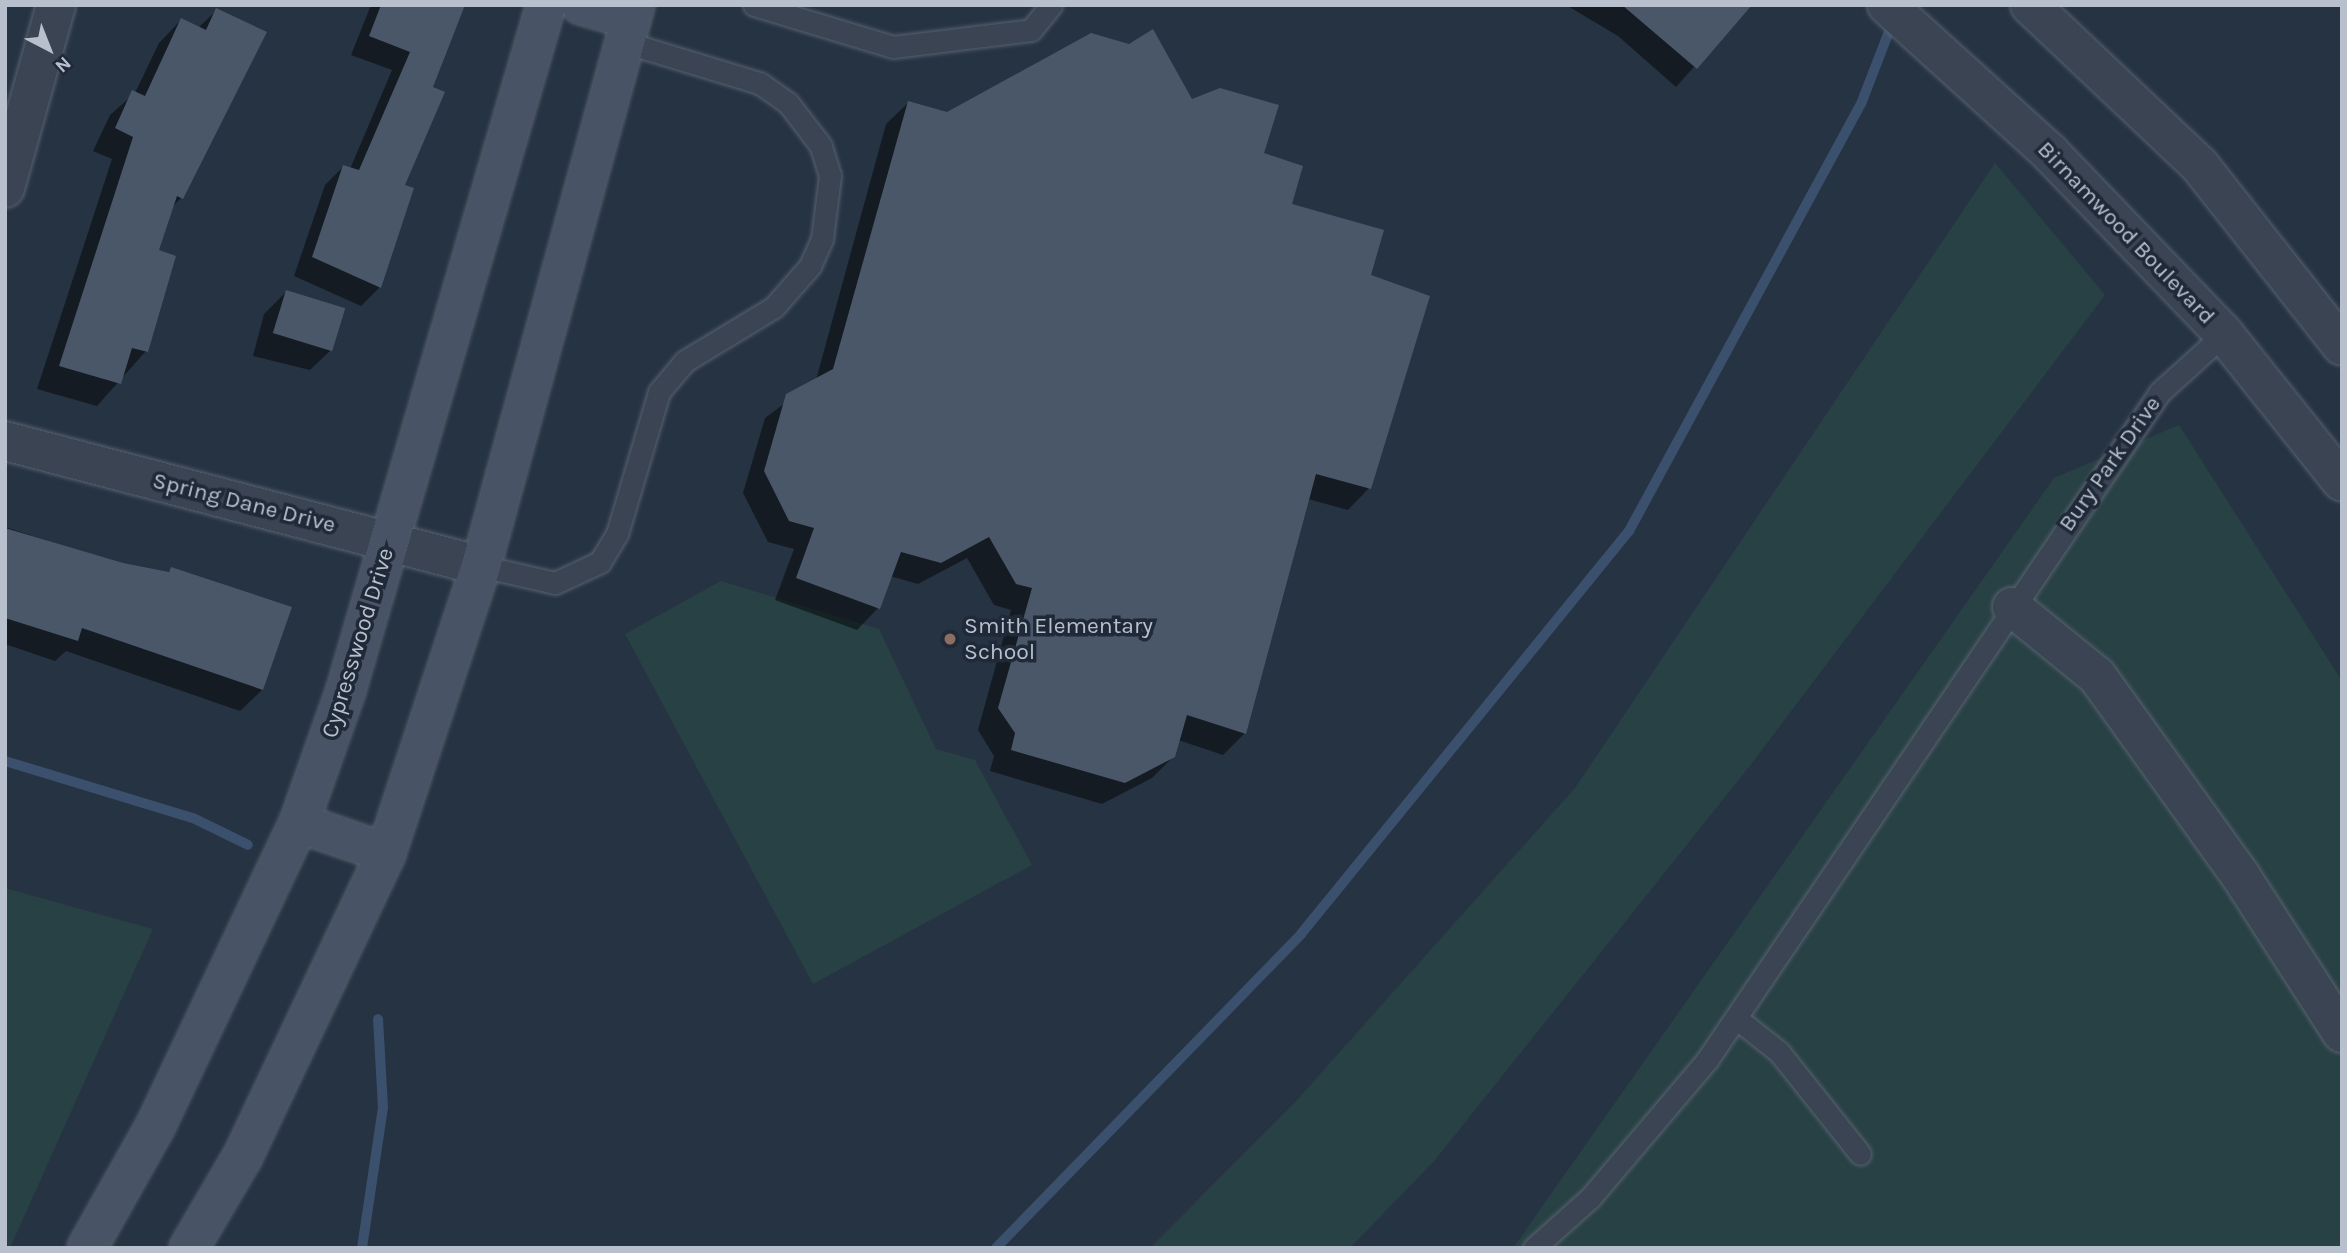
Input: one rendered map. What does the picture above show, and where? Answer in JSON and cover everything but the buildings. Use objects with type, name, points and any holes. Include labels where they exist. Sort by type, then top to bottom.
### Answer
[{"type":"main road","name":"Cypresswood Drive","points":[[87,1248],[156,1125],[299,823],[390,538],[546,5]]},
{"type":"main road","points":[[189,1248],[243,1156],[386,853],[481,566],[630,22],[581,5]]},
{"type":"main road","points":[[299,823],[386,853]]},
{"type":"street","points":[[5,188],[56,5]]},
{"type":"street","name":"Birnamwood Boulevard","points":[[1887,5],[2049,152],[2224,334],[2342,482]]},
{"type":"street","points":[[2030,5],[2200,166],[2342,346]]},
{"type":"street","name":"Spring Dane Drive","points":[[5,441],[390,538],[481,566]]},
{"type":"street","points":[[2012,607],[2097,676],[2240,876],[2342,1033]]},
{"type":"lane","points":[[754,5],[893,47],[1031,30],[1051,5]]},
{"type":"lane","points":[[481,566],[555,583],[600,562],[617,534],[659,392],[685,360],[774,307],[810,266],[822,239],[830,176],[821,146],[788,103],[759,83],[630,22]]},
{"type":"lane","name":"Bury Park Drive","points":[[1534,1248],[1590,1198],[1736,1018],[2160,392],[2224,334]]},
{"type":"lane","points":[[1736,1018],[1779,1052],[1860,1154]]},
{"type":"green space","points":[[1995,163],[2105,295],[1749,767],[1435,1160],[1350,1248],[1150,1248],[1296,1101],[1575,788]]},
{"type":"green space","points":[[2179,425],[2342,681],[2342,1248],[1513,1248],[2054,478]]},
{"type":"green space","points":[[721,581],[879,629],[936,749],[975,760],[1032,865],[813,984],[625,634]]},
{"type":"green space","points":[[5,888],[153,929],[10,1248],[5,1248]]},
{"type":"waterway","points":[[996,1248],[1301,934],[1629,531],[1861,104],[1893,21]]},
{"type":"waterway","points":[[5,761],[193,818],[248,845]]},
{"type":"waterway","points":[[362,1248],[383,1108],[378,1019]]},
{"type":"place","name":"Smith Elementary School","points":[[950,639]]}]
